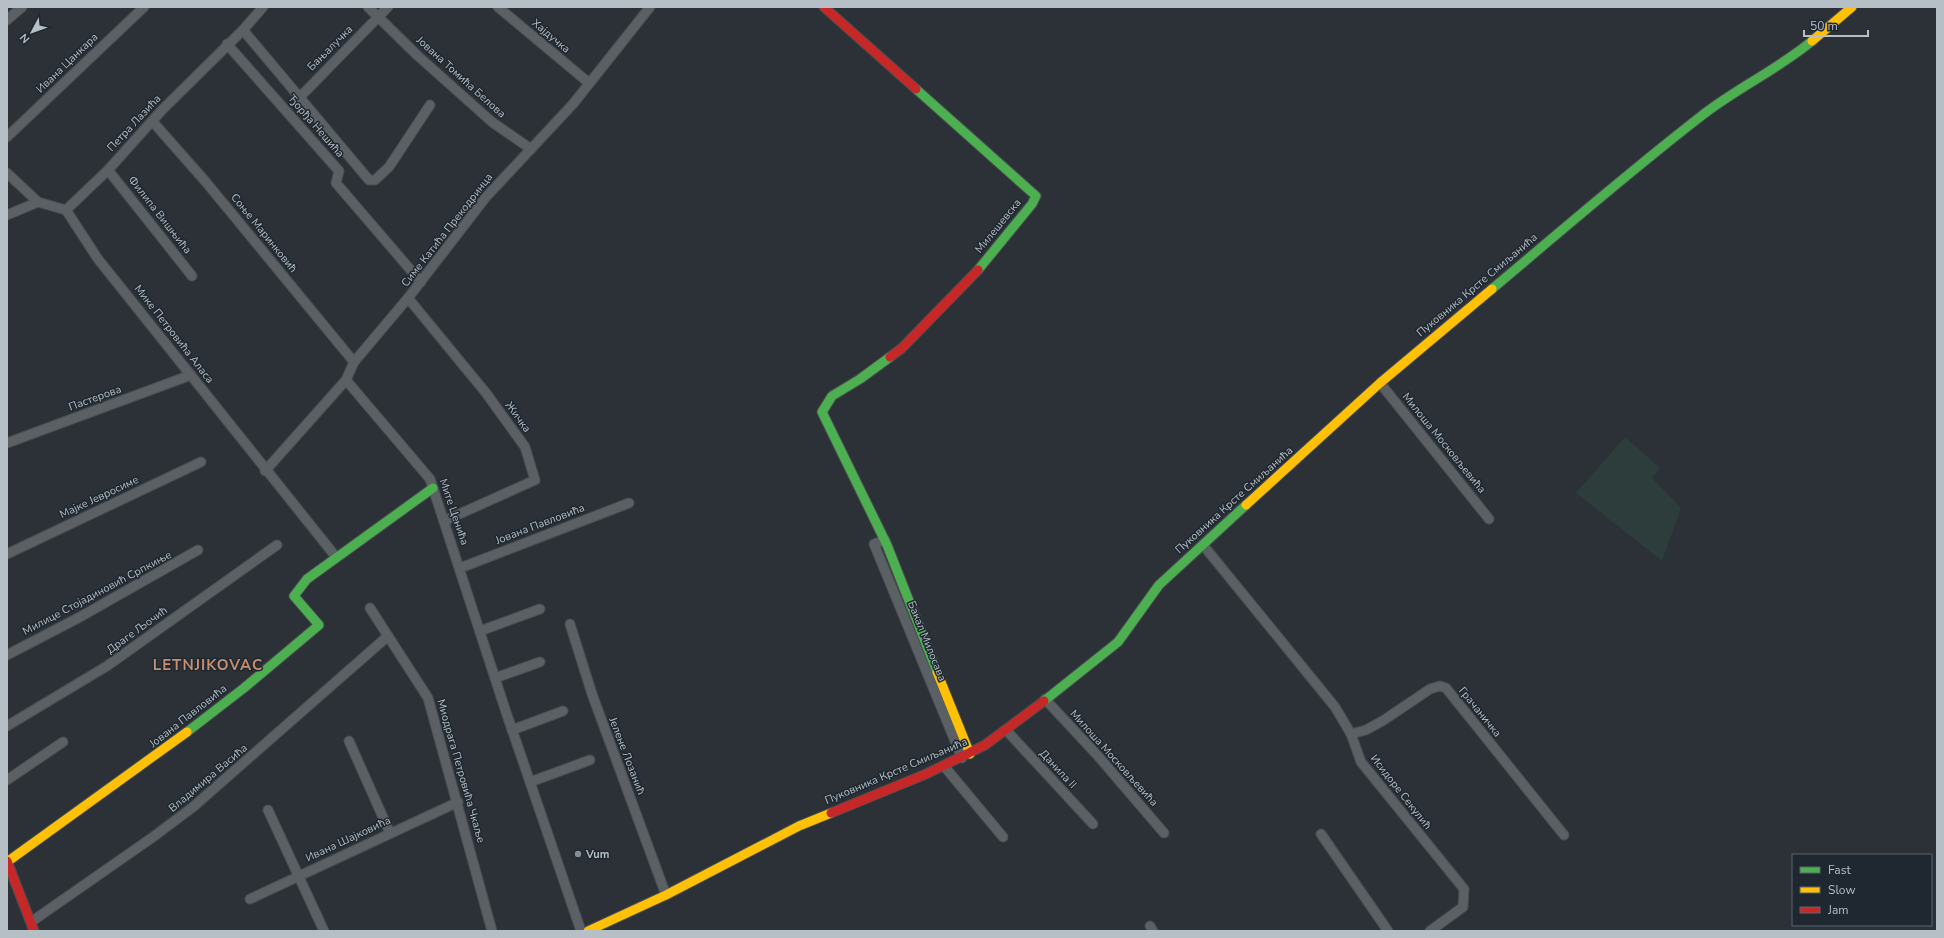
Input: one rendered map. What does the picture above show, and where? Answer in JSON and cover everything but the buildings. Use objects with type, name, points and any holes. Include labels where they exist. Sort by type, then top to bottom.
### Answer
[{"type":"street","points":[[7,20],[22,7]]},
{"type":"street","name":"Ивана Цанкара","points":[[7,137],[144,7]]},
{"type":"street","name":"Петра Лазића","points":[[66,210],[108,170],[243,30],[263,7]]},
{"type":"street","name":"Јована Томића Белова","points":[[368,7],[418,56],[492,122],[531,149]]},
{"type":"street","name":"Бањалучка","points":[[300,97],[379,18],[388,7]]},
{"type":"street","name":"Хајдучка","points":[[498,7],[589,84]]},
{"type":"street","name":"Симе Катића Прекодринца","points":[[265,471],[346,380],[354,362],[421,282],[486,197],[589,84],[650,7]]},
{"type":"street","name":"Милешевска","points":[[822,412],[832,396],[860,379],[902,348],[972,277],[1032,204],[1036,196],[824,7]]},
{"type":"street","name":"Пуковника Крсте Смиљанића","points":[[588,931],[666,895],[798,826],[966,756],[1006,730],[1118,642],[1148,598],[1159,585],[1380,383],[1603,194],[1701,116],[1797,53],[1852,7]]},
{"type":"street","points":[[243,30],[369,180],[376,180],[389,167],[430,105]]},
{"type":"street","name":"Ђорђа Нешића","points":[[228,44],[339,171],[336,183],[421,282]]},
{"type":"street","name":"Соње Маринковић","points":[[153,122],[205,181],[354,362]]},
{"type":"street","name":"Филипа Вишњића","points":[[108,170],[192,276]]},
{"type":"street","points":[[7,173],[38,202],[66,210]]},
{"type":"street","points":[[7,216],[38,202]]},
{"type":"street","name":"Мике Петровића Аласа","points":[[66,210],[98,259],[191,375],[265,471],[336,557]]},
{"type":"street","name":"Жичка","points":[[408,298],[486,393],[525,447],[535,480],[444,521]]},
{"type":"street","name":"Пастерова","points":[[7,443],[191,375]]},
{"type":"street","name":"Мите Ценића","points":[[346,380],[430,479],[512,730],[581,931]]},
{"type":"street","name":"Милоша Московљевића","points":[[1380,383],[1489,519]]},
{"type":"street","name":"Бакал Милосава","points":[[822,412],[885,540],[874,544],[966,756]]},
{"type":"street","name":"Мајке Јевросиме","points":[[7,554],[201,462]]},
{"type":"street","points":[[336,557],[433,488]]},
{"type":"street","name":"Јована Павловића","points":[[460,568],[629,503]]},
{"type":"street","name":"Драге Љочић","points":[[7,726],[107,666],[277,545]]},
{"type":"street","name":"Исидоре Секулић","points":[[1203,545],[1335,707],[1351,734],[1360,762],[1464,889],[1463,907],[1430,931]]},
{"type":"street","name":"Милице Стојадиновић Српкиње","points":[[7,655],[80,617],[198,550]]},
{"type":"street","name":"Јована Павловића","points":[[7,861],[164,751],[277,662],[319,625],[294,596],[307,578],[336,557]]},
{"type":"street","name":"Миодрага Петровића Чкаље","points":[[370,608],[428,698],[458,802],[492,931]]},
{"type":"street","points":[[480,631],[540,609]]},
{"type":"street","name":"Јелене Лозанић","points":[[570,624],[592,694],[666,895]]},
{"type":"street","name":"Владимира Васића","points":[[32,927],[193,807],[388,636]]},
{"type":"street","points":[[495,678],[540,662]]},
{"type":"street","name":"Грачаничка","points":[[1351,734],[1366,730],[1384,720],[1430,689],[1440,686],[1446,688],[1564,835]]},
{"type":"street","name":"Милоша Московљевића","points":[[1045,699],[1098,756],[1164,833]]},
{"type":"street","points":[[512,730],[564,711]]},
{"type":"street","name":"Данила II","points":[[1006,730],[1093,824]]},
{"type":"street","points":[[349,741],[390,833]]},
{"type":"street","points":[[7,780],[63,742]]},
{"type":"street","points":[[530,782],[590,760]]},
{"type":"street","points":[[944,766],[1003,838]]},
{"type":"street","name":"Ивана Шајковића","points":[[250,899],[458,802]]},
{"type":"street","points":[[268,810],[324,931]]},
{"type":"street","points":[[1321,834],[1388,931]]},
{"type":"street","points":[[7,861],[32,927]]},
{"type":"shaded area","points":[[1625,437],[1660,468],[1652,478],[1681,508],[1662,561],[1576,493]]},
{"type":"traffic: fast","points":[[1492,289],[1621,180],[1700,117],[1727,97],[1785,61],[1812,41]]},
{"type":"traffic: fast","points":[[916,89],[1036,196],[1032,204],[978,270]]},
{"type":"traffic: fast","points":[[890,357],[860,379],[832,396],[822,412],[887,545],[937,672]]},
{"type":"traffic: fast","points":[[187,732],[244,688],[319,625],[294,596],[307,579],[433,488]]},
{"type":"traffic: fast","points":[[1044,701],[1118,642],[1159,585],[1246,505]]},
{"type":"traffic: slow","points":[[1812,41],[1852,7]]},
{"type":"traffic: slow","points":[[1246,505],[1380,383],[1492,289]]},
{"type":"traffic: slow","points":[[937,672],[970,754]]},
{"type":"traffic: slow","points":[[7,862],[187,732]]},
{"type":"traffic: slow","points":[[588,931],[666,895],[799,826],[831,813]]},
{"type":"traffic: jam","points":[[824,7],[916,89]]},
{"type":"traffic: jam","points":[[890,357],[902,348],[978,270]]},
{"type":"traffic: jam","points":[[831,813],[926,774],[985,745],[1044,701]]},
{"type":"traffic: jam","points":[[7,861],[34,931]]},
{"type":"place","name":"Vum","points":[[578,854]]},
{"type":"district","name":"LETNJIKOVAC","points":[[208,665]]}]
